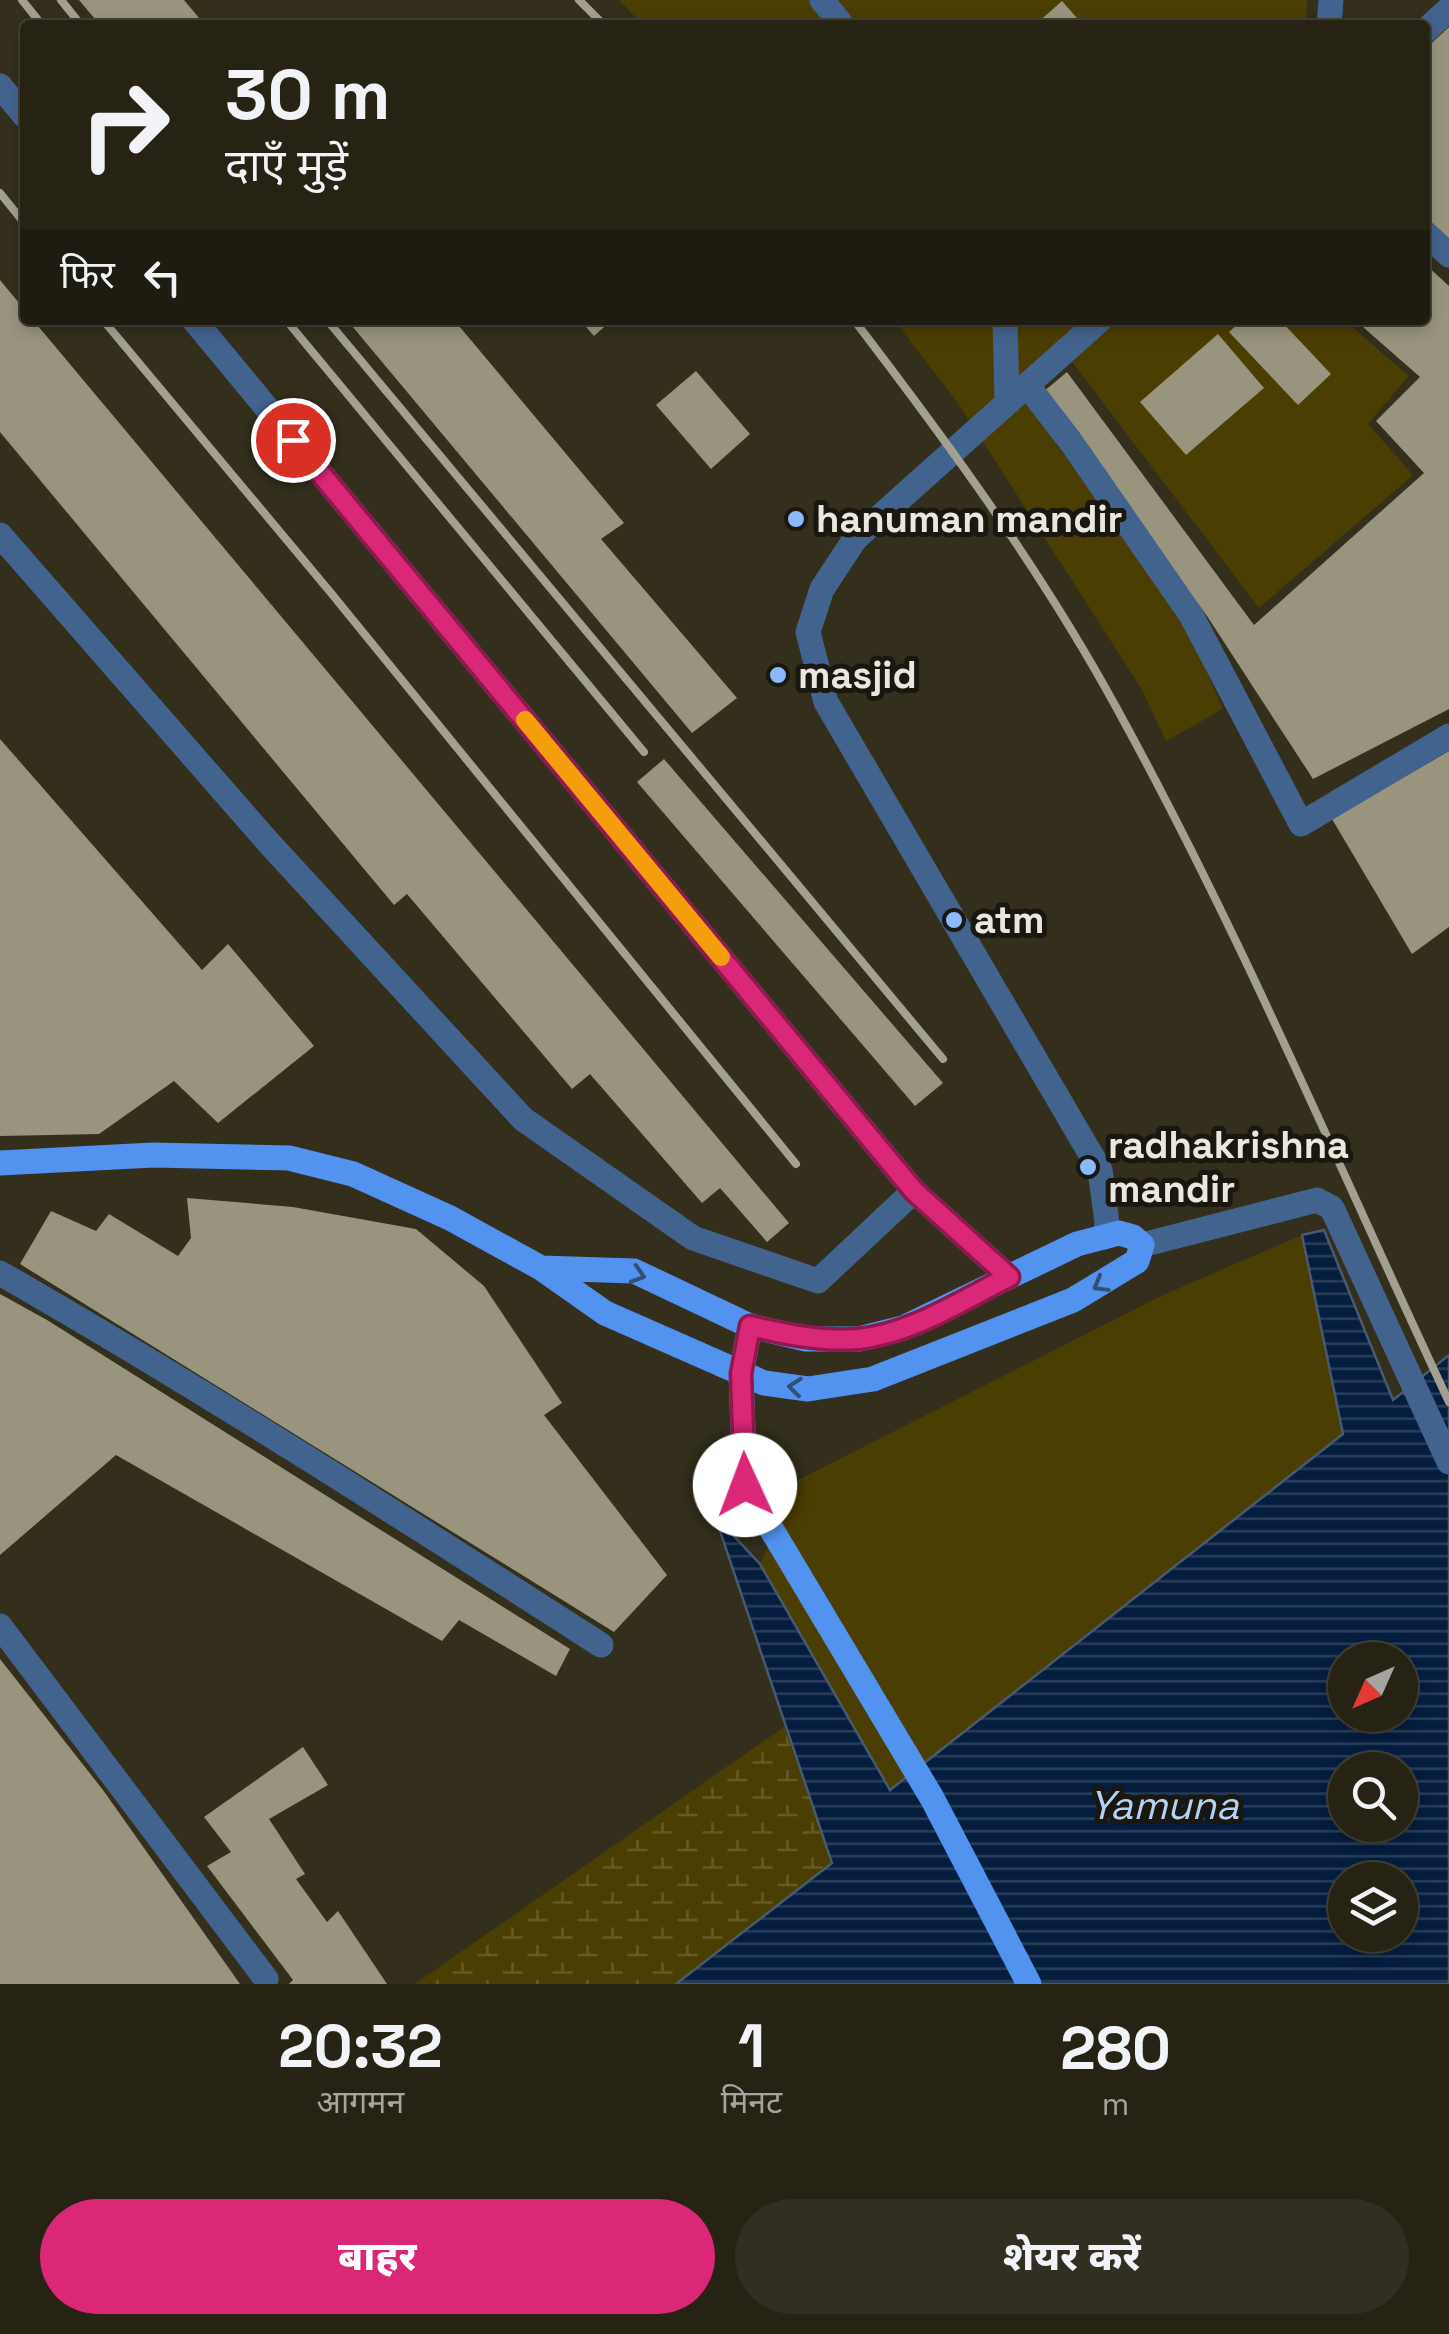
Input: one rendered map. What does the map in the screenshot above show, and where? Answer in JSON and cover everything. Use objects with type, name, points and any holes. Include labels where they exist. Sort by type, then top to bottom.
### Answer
[{"type":"main road","points":[[0,1163],[153,1154],[290,1158],[354,1174],[450,1218],[541,1268],[605,1313],[741,1374],[808,1389],[873,1380],[1073,1300],[1137,1262],[1142,1245],[1119,1233],[1077,1244],[903,1328],[859,1339],[806,1338],[750,1326],[634,1271],[541,1268]]},
{"type":"main road","points":[[934,1314],[945,1350]]},
{"type":"main road","points":[[750,1326],[741,1374],[745,1485],[932,1798],[1029,1984]]},
{"type":"street","points":[[822,0],[838,20]]},
{"type":"street","points":[[1430,26],[1449,9]]},
{"type":"street","points":[[0,86],[20,110]]},
{"type":"street","points":[[1430,237],[1449,255]]},
{"type":"street","points":[[198,325],[914,1191],[1009,1277]]},
{"type":"street","points":[[1005,325],[1007,403]]},
{"type":"street","points":[[1094,325],[855,539],[822,589],[808,632],[826,702],[1100,1170],[1105,1237]]},
{"type":"street","points":[[1027,385],[1191,615],[1300,824],[1449,736]]},
{"type":"street","points":[[0,535],[268,842],[523,1119],[694,1238],[818,1281],[914,1191]]},
{"type":"street","points":[[1142,1245],[1317,1200],[1332,1208],[1449,1462]]},
{"type":"street","points":[[0,1273],[342,1481],[601,1646]]},
{"type":"street","points":[[0,1626],[266,1979]]},
{"type":"green space","points":[[619,0],[1307,0],[1306,20],[638,20]]},
{"type":"green space","points":[[898,325],[1350,325],[1409,376],[1368,424],[1413,475],[1259,608],[1070,359],[1025,401],[1183,617],[1223,709],[1166,741],[1141,688],[958,403]]},
{"type":"green space","points":[[1302,1235],[1344,1434],[890,1791],[760,1564],[798,1480],[1161,1296]]},
{"type":"green space","points":[[784,1727],[832,1863],[676,1984],[415,1984]]},
{"type":"water","name":"Yamuna","points":[[1324,1230],[1393,1400],[1449,1355],[1449,1984],[676,1984],[832,1863],[715,1516],[760,1564],[890,1790],[1343,1434],[1302,1235]]},
{"type":"building","points":[[79,0],[184,0],[201,20],[96,20]]},
{"type":"building","points":[[1062,1],[1079,20],[1041,20]]},
{"type":"building","points":[[1449,27],[1449,242],[1430,224],[1430,44]]},
{"type":"building","points":[[1430,269],[1449,286],[1449,709],[1313,779],[1207,616],[1043,392],[1067,372],[1254,625],[1424,473],[1376,421],[1420,377],[1361,325],[1430,325]]},
{"type":"building","points":[[0,280],[20,304],[20,325],[37,325],[789,1223],[767,1242],[720,1188],[702,1203],[590,1074],[572,1089],[407,894],[394,905],[0,432]]},
{"type":"building","points":[[351,325],[458,325],[624,523],[601,539],[737,698],[692,733]]},
{"type":"building","points":[[584,325],[606,325],[594,336]]},
{"type":"building","points":[[1237,325],[1285,325],[1331,374],[1298,405],[1229,332]]},
{"type":"building","points":[[1218,334],[1264,388],[1186,455],[1140,402]]},
{"type":"building","points":[[696,371],[750,434],[711,469],[656,405]]},
{"type":"building","points":[[0,739],[202,970],[228,944],[314,1046],[218,1123],[174,1081],[99,1134],[0,1136]]},
{"type":"building","points":[[1449,751],[1449,927],[1412,954],[1332,819]]},
{"type":"building","points":[[664,759],[943,1083],[915,1106],[637,782]]},
{"type":"building","points":[[187,1198],[293,1207],[416,1229],[484,1286],[562,1403],[544,1415],[667,1575],[614,1632],[20,1264],[51,1211],[96,1231],[109,1214],[178,1256],[191,1238]]},
{"type":"building","points":[[0,1294],[570,1649],[556,1676],[459,1620],[442,1641],[116,1455],[0,1555]]},
{"type":"building","points":[[0,1659],[103,1790],[240,1984],[0,1984]]},
{"type":"building","points":[[303,1747],[328,1785],[269,1819],[305,1874],[296,1879],[327,1922],[338,1911],[387,1984],[289,1984],[293,1980],[207,1866],[231,1852],[204,1817]]},
{"type":"railway","points":[[22,0],[38,20]]},
{"type":"railway","points":[[61,0],[77,20]]},
{"type":"railway","points":[[579,0],[599,20]]},
{"type":"railway","points":[[0,193],[20,218]]},
{"type":"railway","points":[[107,325],[796,1164]]},
{"type":"railway","points":[[290,325],[644,752]]},
{"type":"railway","points":[[331,325],[943,1059]]},
{"type":"railway","points":[[858,325],[992,509],[1057,606],[1116,707],[1247,965],[1449,1402]]},
{"type":"slow traffic","points":[[525,720],[721,957]]},
{"type":"place","name":"hanuman mandir","points":[[796,519]]},
{"type":"place","name":"masjid","points":[[778,675]]},
{"type":"place","name":"atm","points":[[954,920]]},
{"type":"place","name":"radhakrishna mandir","points":[[1088,1167]]},
{"type":"route","points":[[293,440],[914,1191],[1009,1277],[903,1328],[859,1339],[806,1338],[750,1326],[741,1374],[745,1485]]}]
